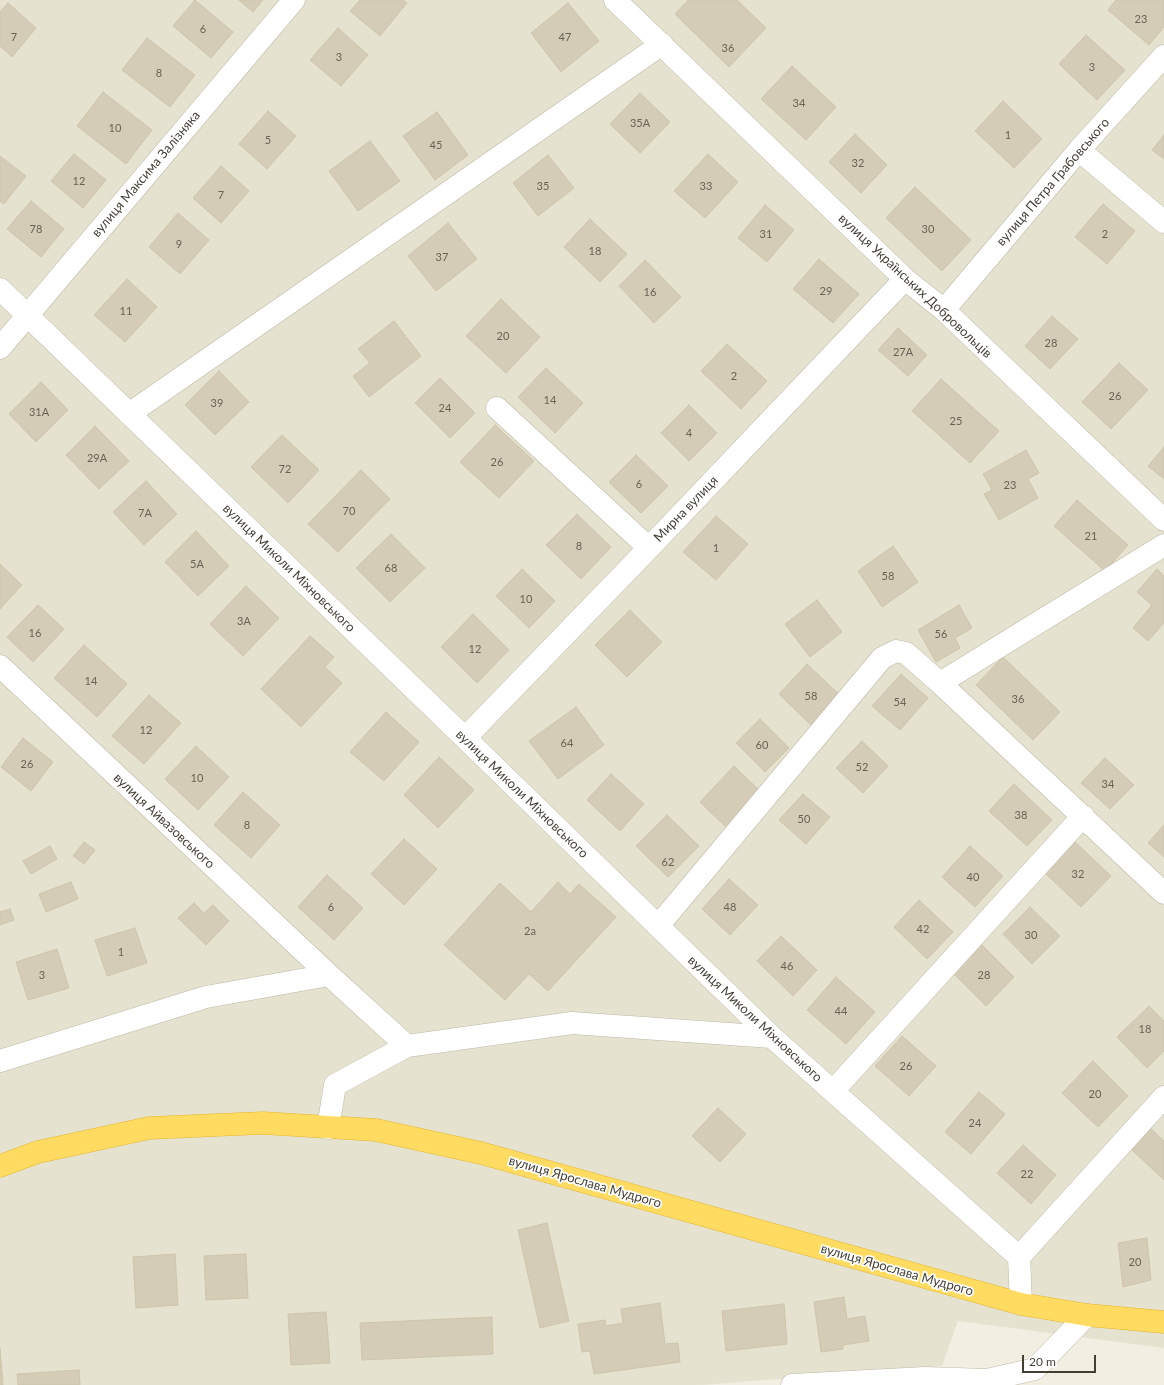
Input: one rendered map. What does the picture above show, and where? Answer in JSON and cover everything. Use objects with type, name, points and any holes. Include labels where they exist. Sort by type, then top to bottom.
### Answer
[{"type":"highway","name":"вулиця Ярослава Мудрого","points":[[0,1166],[38,1152],[149,1128],[263,1123],[376,1130],[481,1153],[1021,1304],[1087,1315],[1164,1322]]},
{"type":"street","name":"вулиця Максима Залізняка","points":[[1,347],[27,314],[294,0]]},
{"type":"street","name":"вулиця Українських Добровольців","points":[[615,0],[904,279],[944,310],[1164,520]]},
{"type":"street","points":[[129,414],[662,44]]},
{"type":"street","name":"вулиця Петра Грабовського","points":[[944,310],[1079,150],[1164,56]]},
{"type":"street","points":[[1079,150],[1164,222]]},
{"type":"street","name":"Мирна вулиця","points":[[465,738],[649,548],[904,279]]},
{"type":"street","name":"вулиця Миколи Міхновського","points":[[0,289],[772,1037],[1019,1257]]},
{"type":"street","points":[[497,408],[649,548]]},
{"type":"street","points":[[940,683],[1164,545]]},
{"type":"street","points":[[658,926],[882,658],[896,651],[906,653],[940,683],[1164,893]]},
{"type":"street","name":"вулиця Айвазовського","points":[[0,666],[329,976],[407,1046]]},
{"type":"street","points":[[833,1092],[1083,816]]},
{"type":"street","points":[[0,1061],[206,997],[329,976]]},
{"type":"street","points":[[328,1128],[335,1085],[407,1046],[572,1023],[772,1037]]},
{"type":"street","points":[[1021,1304],[1019,1257],[1164,1097]]},
{"type":"street","points":[[792,1385],[925,1378],[988,1380],[1035,1369],[1087,1315]]},
{"type":"shaded area","points":[[0,0],[1164,0],[1164,1348],[958,1321],[942,1366],[703,1385],[0,1385]]},
{"type":"building","points":[[195,0],[233,32],[211,58],[173,26]]},
{"type":"building","points":[[239,0],[263,0],[253,12]]},
{"type":"building","points":[[360,0],[403,0],[407,3],[380,36],[350,11]]},
{"type":"building","points":[[688,0],[737,0],[766,28],[729,67],[675,14]]},
{"type":"building","points":[[1116,0],[1164,0],[1164,27],[1149,45],[1108,10]]},
{"type":"building","points":[[8,3],[36,28],[12,57],[0,46],[0,12]]},
{"type":"building","points":[[568,3],[599,41],[561,72],[531,33]]},
{"type":"building","points":[[338,28],[368,55],[341,86],[310,60]]},
{"type":"building","points":[[1086,35],[1125,70],[1097,100],[1059,64]]},
{"type":"building","points":[[147,38],[195,75],[170,107],[122,70]]},
{"type":"building","points":[[792,66],[836,107],[806,140],[761,99]]},
{"type":"building","points":[[103,92],[152,130],[126,164],[77,126]]},
{"type":"building","points":[[640,93],[670,122],[640,153],[610,124]]},
{"type":"building","points":[[1003,101],[1042,139],[1014,168],[975,131]]},
{"type":"building","points":[[268,111],[296,136],[267,169],[239,144]]},
{"type":"building","points":[[437,112],[468,155],[435,180],[403,136]]},
{"type":"building","points":[[855,134],[887,165],[861,193],[829,162]]},
{"type":"building","points":[[1164,135],[1164,159],[1152,150]]},
{"type":"building","points":[[370,141],[400,181],[358,211],[329,171]]},
{"type":"building","points":[[74,154],[106,180],[83,208],[51,181]]},
{"type":"building","points":[[708,154],[738,182],[705,218],[674,191]]},
{"type":"building","points":[[548,155],[574,188],[538,216],[513,183]]},
{"type":"building","points":[[0,156],[26,176],[4,204],[0,201]]},
{"type":"building","points":[[221,166],[249,191],[221,223],[193,198]]},
{"type":"building","points":[[915,187],[971,240],[942,271],[886,218]]},
{"type":"building","points":[[31,201],[64,229],[41,257],[7,229]]},
{"type":"building","points":[[1103,204],[1135,231],[1107,264],[1075,237]]},
{"type":"building","points":[[765,205],[794,230],[767,262],[738,238]]},
{"type":"building","points":[[178,213],[209,240],[180,274],[149,247]]},
{"type":"building","points":[[590,219],[627,254],[600,282],[564,247]]},
{"type":"building","points":[[448,223],[477,259],[436,291],[408,256]]},
{"type":"building","points":[[819,259],[859,294],[833,323],[793,289]]},
{"type":"building","points":[[645,260],[681,297],[654,323],[619,286]]},
{"type":"building","points":[[127,279],[157,307],[125,342],[94,315]]},
{"type":"building","points":[[501,299],[540,337],[506,373],[466,336]]},
{"type":"building","points":[[1052,316],[1078,339],[1050,369],[1025,346]]},
{"type":"building","points":[[394,321],[421,356],[369,397],[353,376],[370,363],[358,349]]},
{"type":"building","points":[[898,328],[927,355],[908,376],[878,350]]},
{"type":"building","points":[[727,344],[767,381],[741,409],[701,371]]},
{"type":"building","points":[[1119,363],[1148,390],[1111,429],[1082,402]]},
{"type":"building","points":[[546,368],[583,403],[555,433],[518,397]]},
{"type":"building","points":[[219,371],[249,402],[215,435],[185,405]]},
{"type":"building","points":[[440,378],[475,413],[450,438],[415,403]]},
{"type":"building","points":[[941,379],[999,431],[970,463],[912,411]]},
{"type":"building","points":[[41,382],[68,410],[36,442],[9,414]]},
{"type":"building","points":[[689,405],[717,433],[689,461],[661,433]]},
{"type":"building","points":[[495,425],[534,461],[499,498],[460,462]]},
{"type":"building","points":[[95,426],[129,461],[99,489],[66,455]]},
{"type":"building","points":[[282,435],[319,470],[288,503],[251,467]]},
{"type":"building","points":[[1164,447],[1164,479],[1148,466]]},
{"type":"building","points":[[1026,450],[1039,473],[1028,479],[1038,498],[999,520],[984,494],[992,490],[983,474]]},
{"type":"building","points":[[636,455],[668,486],[641,513],[609,482]]},
{"type":"building","points":[[361,470],[390,499],[338,552],[308,524]]},
{"type":"building","points":[[146,481],[177,514],[144,545],[113,512]]},
{"type":"building","points":[[1077,500],[1128,545],[1105,571],[1054,526]]},
{"type":"building","points":[[577,514],[611,547],[581,579],[546,545]]},
{"type":"building","points":[[716,516],[748,544],[716,580],[683,552]]},
{"type":"building","points":[[196,531],[229,566],[198,596],[165,562]]},
{"type":"building","points":[[391,534],[425,568],[390,602],[356,568]]},
{"type":"building","points":[[893,546],[918,582],[882,607],[858,571]]},
{"type":"building","points":[[0,564],[22,585],[0,609]]},
{"type":"building","points":[[522,569],[555,601],[529,628],[496,596]]},
{"type":"building","points":[[1157,569],[1164,576],[1164,623],[1148,641],[1133,628],[1152,605],[1137,592]]},
{"type":"building","points":[[246,586],[279,618],[243,656],[210,624]]},
{"type":"building","points":[[817,600],[842,632],[810,657],[785,624]]},
{"type":"building","points":[[38,605],[64,629],[33,662],[7,637]]},
{"type":"building","points":[[959,605],[972,628],[955,638],[960,648],[936,662],[918,630]]},
{"type":"building","points":[[630,610],[662,642],[627,677],[595,645]]},
{"type":"building","points":[[473,614],[509,650],[477,683],[441,647]]},
{"type":"building","points":[[310,636],[334,657],[325,667],[342,683],[301,727],[261,689]]},
{"type":"building","points":[[84,645],[127,684],[97,717],[54,678]]},
{"type":"building","points":[[1003,657],[1060,712],[1033,740],[976,685]]},
{"type":"building","points":[[807,664],[843,698],[815,729],[779,694]]},
{"type":"building","points":[[901,674],[928,698],[900,730],[872,706]]},
{"type":"building","points":[[149,695],[181,723],[144,764],[112,736]]},
{"type":"building","points":[[576,707],[604,745],[558,779],[529,741]]},
{"type":"building","points":[[386,712],[419,742],[384,781],[350,752]]},
{"type":"building","points":[[760,719],[789,748],[765,772],[736,743]]},
{"type":"building","points":[[23,738],[53,762],[31,791],[1,767]]},
{"type":"building","points":[[862,741],[888,766],[863,793],[836,768]]},
{"type":"building","points":[[196,746],[229,777],[198,810],[165,779]]},
{"type":"building","points":[[439,757],[474,790],[438,828],[404,795]]},
{"type":"building","points":[[1105,758],[1134,785],[1110,809],[1081,783]]},
{"type":"building","points":[[734,766],[763,794],[729,830],[700,802]]},
{"type":"building","points":[[611,774],[644,804],[620,831],[587,800]]},
{"type":"building","points":[[1014,784],[1052,820],[1027,846],[989,811]]},
{"type":"building","points":[[243,792],[280,825],[251,858],[214,825]]},
{"type":"building","points":[[803,794],[830,817],[806,844],[779,820]]},
{"type":"building","points":[[667,815],[699,846],[668,877],[636,846]]},
{"type":"building","points":[[1164,825],[1164,857],[1148,843]]},
{"type":"building","points":[[404,839],[437,869],[404,905],[371,874]]},
{"type":"building","points":[[1074,841],[1111,876],[1081,907],[1044,872]]},
{"type":"building","points":[[84,842],[95,850],[84,864],[73,856]]},
{"type":"building","points":[[50,846],[57,859],[31,874],[23,861]]},
{"type":"building","points":[[970,846],[1003,876],[975,907],[942,877]]},
{"type":"building","points":[[327,875],[363,908],[334,940],[298,907]]},
{"type":"building","points":[[729,879],[758,905],[730,935],[702,909]]},
{"type":"building","points":[[71,882],[78,899],[46,912],[39,894]]},
{"type":"building","points":[[558,882],[570,894],[579,884],[616,917],[548,991],[529,974],[505,1000],[444,945],[500,883],[531,912]]},
{"type":"building","points":[[919,900],[953,932],[927,959],[894,927]]},
{"type":"building","points":[[194,903],[204,913],[213,905],[229,921],[206,945],[178,918]]},
{"type":"building","points":[[1030,907],[1060,936],[1032,964],[1003,934]]},
{"type":"building","points":[[10,909],[14,920],[0,925],[0,912]]},
{"type":"building","points":[[135,928],[147,963],[107,976],[95,940]]},
{"type":"building","points":[[781,936],[817,970],[793,996],[757,961]]},
{"type":"building","points":[[981,944],[1014,977],[986,1006],[953,973]]},
{"type":"building","points":[[57,949],[69,988],[28,1000],[16,962]]},
{"type":"building","points":[[836,977],[875,1012],[846,1044],[807,1010]]},
{"type":"building","points":[[1149,1006],[1164,1021],[1164,1051],[1147,1068],[1117,1037]]},
{"type":"building","points":[[902,1036],[936,1066],[909,1096],[875,1066]]},
{"type":"building","points":[[1093,1061],[1128,1096],[1098,1127],[1062,1093]]},
{"type":"building","points":[[979,1092],[1005,1114],[971,1154],[945,1132]]},
{"type":"building","points":[[718,1108],[746,1134],[720,1162],[692,1136]]},
{"type":"building","points":[[1150,1128],[1164,1141],[1164,1180],[1131,1149]]},
{"type":"building","points":[[1023,1145],[1056,1175],[1031,1204],[997,1173]]},
{"type":"building","points":[[547,1223],[569,1321],[540,1328],[518,1230]]},
{"type":"building","points":[[1147,1238],[1151,1280],[1123,1287],[1118,1243]]},
{"type":"building","points":[[175,1254],[178,1305],[136,1308],[133,1257]]},
{"type":"building","points":[[246,1254],[248,1298],[206,1300],[204,1256]]},
{"type":"building","points":[[844,1297],[847,1319],[865,1316],[869,1341],[843,1345],[843,1349],[821,1352],[814,1302]]},
{"type":"building","points":[[660,1303],[665,1344],[678,1343],[680,1362],[594,1374],[590,1351],[582,1352],[578,1324],[605,1320],[606,1326],[623,1323],[621,1309]]},
{"type":"building","points":[[784,1304],[787,1344],[726,1351],[722,1311]]},
{"type":"building","points":[[326,1312],[330,1363],[291,1365],[288,1314]]},
{"type":"building","points":[[492,1317],[493,1354],[362,1360],[360,1323]]},
{"type":"building","points":[[0,1349],[3,1385],[0,1385]]},
{"type":"building","points":[[79,1370],[80,1385],[18,1385],[17,1374]]}]
